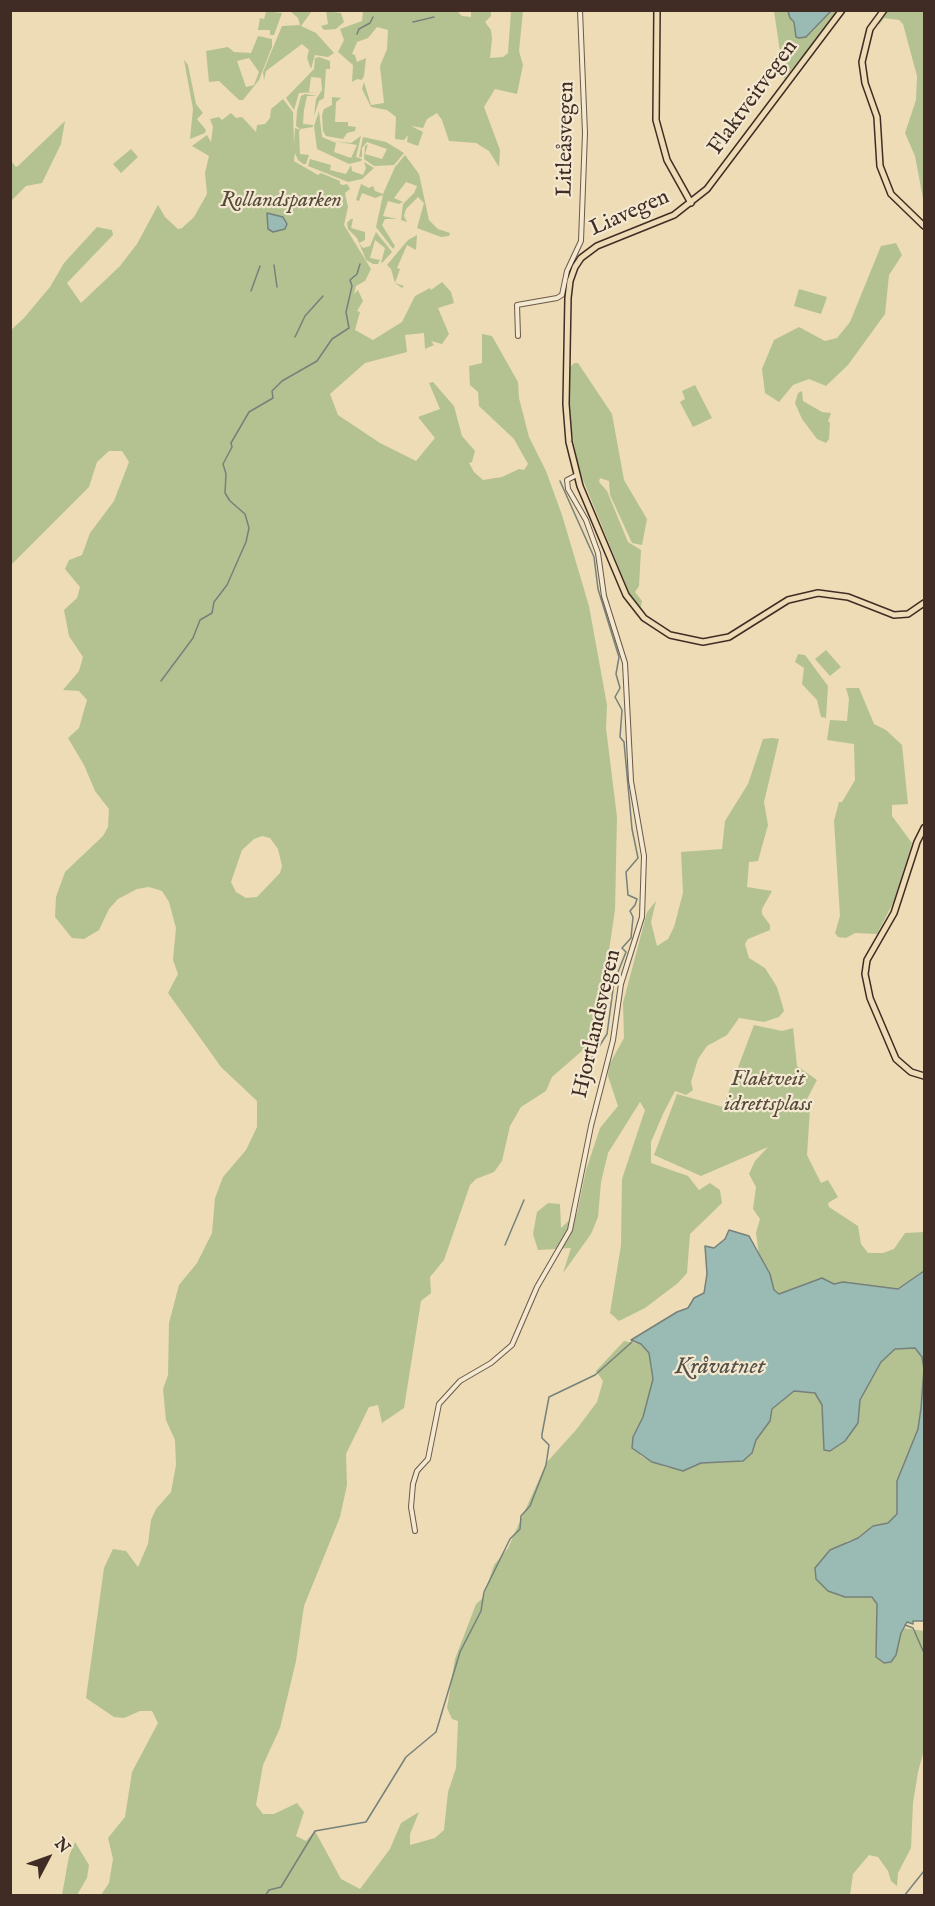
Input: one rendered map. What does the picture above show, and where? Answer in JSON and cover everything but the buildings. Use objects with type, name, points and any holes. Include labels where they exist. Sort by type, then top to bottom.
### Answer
[{"type":"main road","points":[[657,10],[656,120],[672,171],[691,203]]},
{"type":"main road","name":"Flaktveitvegen","points":[[691,203],[715,180],[799,63],[842,10]]},
{"type":"main road","points":[[884,10],[870,29],[862,62],[865,83],[876,117],[880,166],[891,194],[924,226]]},
{"type":"main road","name":"Liavegen","points":[[691,203],[663,221],[597,246],[581,258],[570,281],[566,423],[585,499],[626,595],[644,618],[670,636],[697,642],[729,637],[788,600],[818,593],[848,597],[894,615],[908,614],[924,603]]},
{"type":"main road","points":[[924,828],[917,842],[894,913],[867,960],[865,974],[870,998],[896,1059],[911,1072],[924,1076]]},
{"type":"street","name":"Litleåsvegen","points":[[518,336],[517,305],[557,298],[562,295],[567,271],[581,242],[585,133],[584,64],[580,10]]},
{"type":"street","name":"Hjortlandsvegen","points":[[415,1531],[411,1507],[412,1484],[417,1471],[428,1460],[439,1404],[460,1381],[491,1363],[512,1345],[537,1287],[570,1230],[591,1126],[613,1040],[621,984],[642,918],[644,856],[631,781],[625,663],[604,596],[598,553],[586,520],[568,489],[567,480],[578,474]]},
{"type":"green space","points":[[491,10],[491,16],[485,22],[491,30],[490,58],[503,57],[508,53],[511,11],[523,11],[519,51],[523,65],[517,94],[495,89],[484,107],[500,150],[499,167],[489,151],[476,143],[449,141],[442,120],[437,113],[427,119],[423,128],[411,126],[423,132],[418,146],[407,142],[408,135],[404,140],[395,139],[396,117],[387,110],[371,107],[362,89],[364,82],[371,105],[384,103],[380,66],[387,49],[388,30],[377,27],[368,38],[357,42],[352,54],[355,55],[357,62],[366,58],[364,76],[362,80],[357,79],[352,82],[353,65],[338,52],[344,40],[340,29],[362,21],[363,11],[457,11],[462,16],[471,17],[471,11]]},
{"type":"green space","points":[[263,11],[282,13],[274,35],[270,35],[270,30],[258,30],[260,18],[264,19],[266,12]]},
{"type":"green space","points":[[290,11],[312,11],[301,26],[316,33],[334,53],[328,57],[315,55],[311,69],[307,58],[309,50],[302,44],[266,71],[264,80],[263,72],[282,26],[300,25],[298,18]]},
{"type":"green space","points":[[326,11],[341,13],[344,22],[336,29],[324,30],[321,26],[328,24]]},
{"type":"green space","points":[[774,11],[788,11],[794,22],[796,34],[811,33],[831,11],[839,11],[784,79]]},
{"type":"green space","points":[[880,11],[924,11],[924,204],[915,156],[905,133],[916,100],[917,76],[903,24],[899,20],[884,18],[879,25]]},
{"type":"green space","points":[[258,36],[272,39],[272,47],[259,80],[243,100],[239,100],[219,81],[209,82],[206,51],[228,47],[234,52],[251,53]],"holes":[[[249,58],[259,72],[254,85],[246,87],[237,61]]]},
{"type":"green space","points":[[315,58],[330,61],[330,69],[326,69],[324,98],[319,101],[314,116],[316,99],[322,90],[321,78],[311,77],[309,92],[318,92],[299,93],[294,110],[286,98],[314,69]]},
{"type":"green space","points":[[184,60],[188,65],[196,104],[203,113],[197,119],[206,130],[205,133],[190,139],[193,109]]},
{"type":"green space","points":[[305,94],[317,96],[307,96],[304,110],[303,124],[313,125],[313,127],[300,129],[296,126],[297,111],[301,96]]},
{"type":"green space","points":[[332,97],[341,98],[336,102],[335,122],[348,122],[348,126],[356,127],[355,131],[347,133],[343,139],[326,136],[323,131],[322,115],[324,109],[332,105]]},
{"type":"green space","name":"Rollandsparken","points":[[283,99],[293,112],[294,144],[295,128],[301,130],[299,131],[300,154],[309,155],[306,164],[298,160],[295,153],[294,161],[318,175],[321,173],[340,181],[340,184],[347,184],[350,189],[345,193],[348,207],[344,225],[371,269],[365,281],[356,286],[354,294],[358,290],[363,301],[357,311],[360,312],[355,330],[373,340],[402,322],[415,296],[430,288],[431,290],[442,282],[451,292],[454,303],[438,308],[449,334],[442,344],[431,341],[434,345],[425,349],[424,333],[405,335],[407,352],[365,363],[330,394],[338,415],[380,443],[416,461],[435,438],[418,417],[440,409],[429,383],[433,382],[454,406],[462,436],[475,451],[472,462],[469,463],[474,472],[483,480],[502,477],[519,469],[524,470],[528,464],[514,439],[479,406],[478,392],[470,385],[469,366],[482,363],[482,334],[492,336],[518,382],[519,398],[529,437],[546,471],[562,515],[589,606],[607,705],[606,728],[617,817],[615,910],[599,1018],[583,1050],[552,1077],[546,1091],[521,1107],[510,1126],[502,1161],[494,1172],[476,1179],[470,1185],[444,1260],[430,1277],[431,1293],[421,1301],[404,1408],[382,1423],[378,1405],[369,1407],[346,1454],[347,1485],[340,1517],[304,1606],[296,1661],[280,1728],[263,1765],[256,1805],[263,1814],[274,1814],[297,1803],[304,1812],[296,1836],[306,1841],[315,1831],[341,1879],[360,1889],[390,1849],[401,1823],[419,1812],[410,1834],[410,1845],[435,1838],[444,1830],[448,1792],[456,1768],[458,1721],[452,1719],[447,1708],[455,1659],[476,1604],[483,1598],[494,1565],[508,1548],[547,1462],[597,1402],[603,1381],[596,1371],[624,1341],[641,1344],[649,1354],[653,1379],[643,1417],[633,1437],[641,1456],[665,1467],[683,1471],[701,1463],[743,1461],[752,1453],[756,1440],[770,1421],[772,1410],[794,1391],[815,1392],[822,1404],[824,1450],[858,1423],[860,1400],[881,1362],[895,1349],[915,1348],[922,1357],[924,1369],[921,1408],[918,1429],[897,1481],[897,1514],[888,1523],[873,1526],[858,1538],[847,1541],[828,1591],[845,1597],[872,1597],[877,1604],[876,1657],[884,1662],[903,1628],[924,1631],[924,1750],[913,1803],[911,1848],[898,1873],[897,1886],[891,1881],[888,1871],[878,1857],[869,1855],[853,1874],[850,1895],[101,1895],[109,1883],[113,1859],[108,1838],[125,1817],[132,1772],[158,1723],[152,1711],[140,1711],[124,1718],[114,1717],[86,1698],[104,1568],[113,1549],[126,1551],[138,1567],[148,1544],[151,1520],[156,1509],[171,1492],[176,1465],[175,1440],[166,1420],[163,1389],[168,1375],[169,1323],[179,1285],[197,1263],[212,1233],[215,1198],[223,1177],[246,1150],[257,1127],[257,1101],[221,1067],[168,993],[178,974],[173,960],[176,928],[169,902],[162,891],[149,887],[137,889],[118,899],[109,909],[99,930],[84,939],[72,938],[55,917],[56,897],[65,872],[103,836],[108,827],[109,809],[95,791],[84,765],[68,738],[79,728],[87,700],[79,691],[63,690],[79,671],[83,657],[69,636],[64,610],[77,598],[80,587],[65,569],[69,560],[82,555],[90,533],[114,501],[129,462],[122,451],[109,451],[97,462],[89,487],[11,565],[11,330],[50,287],[64,263],[97,227],[112,230],[113,235],[67,283],[81,303],[120,266],[137,244],[158,205],[165,217],[178,229],[182,228],[194,217],[207,194],[205,173],[209,156],[192,146],[207,135],[211,142],[213,127],[210,119],[219,117],[222,120],[231,113],[236,118],[242,117],[256,132],[257,125],[265,124],[270,118],[271,109]],"holes":[[[262,836],[270,838],[278,849],[282,866],[280,873],[257,897],[246,898],[236,892],[231,882],[242,850],[254,839]]]},
{"type":"green space","points":[[319,111],[322,137],[336,143],[334,152],[351,158],[357,145],[333,141],[351,143],[361,136],[356,157],[362,159],[361,161],[349,164],[317,149],[314,126]]},
{"type":"green space","points":[[65,121],[61,144],[42,183],[26,186],[11,201],[11,161],[16,167],[18,166]]},
{"type":"green space","points":[[363,137],[386,142],[404,153],[394,165],[374,166],[364,159],[365,146],[368,144],[365,154],[382,159],[387,149],[367,142],[362,148],[362,157],[359,157]]},
{"type":"green space","points":[[131,149],[138,157],[121,173],[113,164]]},
{"type":"green space","points":[[405,155],[419,174],[429,220],[438,229],[450,233],[449,236],[441,237],[417,228],[424,203],[418,197],[406,209],[404,216],[407,222],[401,220],[403,204],[414,193],[417,186],[406,182],[394,198],[403,202],[399,204],[388,201],[383,216],[397,219],[385,219],[382,225],[395,246],[393,249],[376,227],[383,195],[375,198],[362,193],[359,201],[356,200],[361,184],[369,188],[373,186],[375,191],[383,194],[395,167]]},
{"type":"green space","points":[[310,159],[331,165],[330,170],[346,174],[351,165],[352,171],[363,175],[366,168],[364,162],[374,168],[362,179],[348,182],[308,166]]},
{"type":"green space","points":[[353,219],[351,228],[365,232],[365,240],[359,243],[348,229],[347,223]]},
{"type":"green space","points":[[376,232],[392,252],[381,263],[385,248],[375,240],[370,258],[380,260],[378,264],[373,264],[366,260],[359,243],[363,248],[370,246]]},
{"type":"green space","points":[[417,235],[416,250],[407,245],[397,268],[400,269],[395,283],[391,269],[387,265],[408,240]]},
{"type":"green space","points":[[896,243],[902,255],[889,275],[885,314],[848,365],[826,386],[809,379],[793,385],[779,402],[765,393],[762,369],[774,340],[799,327],[825,341],[837,338],[850,322],[881,246]]},
{"type":"green space","points":[[799,289],[827,297],[821,314],[794,306]]},
{"type":"green space","points":[[578,363],[612,414],[624,480],[647,519],[642,545],[632,543],[610,495],[609,481],[600,478],[599,482],[607,491],[628,542],[641,550],[639,586],[635,592],[642,601],[640,610],[631,597],[579,470],[570,423],[570,367]]},
{"type":"green space","points":[[695,385],[712,418],[693,427],[680,402],[685,399],[682,391]]},
{"type":"green space","points":[[802,391],[803,401],[822,412],[831,413],[828,421],[830,423],[829,439],[826,443],[817,439],[802,419],[795,403],[798,393]]},
{"type":"green space","points":[[826,650],[841,667],[830,676],[815,659]]},
{"type":"green space","points":[[798,654],[805,655],[828,686],[826,718],[821,717],[817,700],[802,684],[804,668],[795,662]]},
{"type":"green space","points":[[846,688],[859,688],[874,724],[886,730],[902,745],[908,804],[892,805],[892,816],[912,843],[894,901],[877,934],[855,933],[846,938],[838,937],[835,933],[840,916],[834,821],[839,802],[842,802],[855,780],[854,744],[827,740],[830,720],[847,721],[849,699]]},
{"type":"green space","points":[[763,739],[779,739],[764,802],[768,825],[758,861],[749,862],[747,887],[772,891],[762,909],[770,930],[748,939],[745,944],[749,958],[765,968],[777,987],[784,1011],[779,1017],[764,1022],[739,1018],[727,1035],[707,1046],[698,1059],[691,1082],[693,1090],[686,1095],[675,1091],[651,1142],[651,1163],[688,1176],[699,1190],[710,1183],[720,1190],[722,1203],[690,1234],[687,1273],[678,1283],[645,1308],[619,1321],[610,1313],[621,1245],[622,1179],[645,1110],[640,1102],[608,1153],[601,1182],[598,1217],[591,1234],[563,1273],[571,1248],[538,1250],[533,1234],[537,1212],[548,1203],[560,1204],[561,1228],[577,1213],[586,1170],[600,1128],[618,1106],[608,1076],[609,1065],[624,1038],[623,1003],[647,912],[656,901],[651,922],[657,946],[668,939],[674,927],[683,893],[681,852],[722,849],[725,821],[748,784]]},
{"type":"green space","name":"Flaktveit idrettsplass","points":[[754,1025],[782,1031],[793,1028],[797,1066],[817,1080],[807,1099],[810,1109],[807,1155],[821,1183],[828,1180],[838,1197],[828,1203],[829,1207],[858,1226],[861,1244],[868,1253],[883,1253],[894,1249],[905,1233],[924,1232],[924,1271],[914,1280],[898,1289],[843,1282],[834,1284],[822,1278],[779,1294],[774,1290],[770,1274],[759,1255],[756,1233],[760,1219],[753,1209],[756,1187],[749,1174],[755,1161],[768,1147],[701,1176],[654,1155],[677,1094],[723,1107]]},
{"type":"green space","points":[[75,1842],[89,1865],[87,1878],[77,1895],[62,1895],[69,1856]]},
{"type":"water","points":[[788,10],[831,11],[806,37],[799,38],[796,37],[794,22]]},
{"type":"water","points":[[267,213],[283,217],[287,224],[285,229],[273,232],[268,229]]},
{"type":"water","name":"Kråvatnet","points":[[729,1230],[749,1236],[770,1274],[774,1290],[779,1294],[822,1278],[834,1284],[843,1282],[898,1289],[924,1271],[924,1369],[922,1357],[915,1348],[895,1349],[881,1362],[860,1400],[858,1423],[845,1441],[830,1451],[824,1450],[822,1405],[815,1393],[794,1391],[772,1409],[770,1421],[756,1440],[752,1453],[743,1461],[701,1463],[683,1471],[652,1462],[632,1448],[633,1437],[643,1417],[653,1379],[649,1353],[641,1344],[631,1340],[677,1312],[688,1308],[694,1298],[704,1293],[707,1274],[705,1246],[714,1248],[725,1239]]},
{"type":"water","points":[[924,1369],[924,1621],[913,1621],[913,1624],[907,1622],[901,1633],[896,1655],[891,1662],[884,1663],[876,1657],[877,1604],[872,1597],[845,1597],[828,1591],[816,1579],[815,1568],[830,1550],[858,1538],[873,1526],[888,1523],[897,1514],[897,1481],[918,1429]]},
{"type":"waterway","points":[[357,34],[359,29],[370,23],[373,17]]},
{"type":"waterway","points":[[413,22],[434,17]]},
{"type":"waterway","points":[[161,681],[193,638],[200,620],[212,613],[214,602],[227,585],[246,542],[249,528],[245,514],[230,501],[225,493],[226,474],[223,464],[232,447],[231,443],[249,412],[273,398],[272,391],[282,381],[317,361],[332,339],[349,328],[346,312],[352,286],[350,280],[357,274],[360,264]]},
{"type":"waterway","points":[[274,265],[277,287]]},
{"type":"waterway","points":[[251,291],[260,266]]},
{"type":"waterway","points":[[295,337],[305,316],[323,296]]},
{"type":"waterway","points":[[560,481],[594,557],[598,589],[619,657],[616,674],[620,688],[615,697],[622,710],[620,737],[624,742],[632,829],[638,858],[626,872],[628,895],[637,899],[630,911],[633,917],[631,938],[622,948],[626,952],[614,982],[607,1034],[591,1059]]},
{"type":"waterway","points":[[505,1245],[524,1200]]},
{"type":"waterway","points":[[265,1896],[269,1890],[281,1887],[315,1831],[366,1822],[406,1757],[436,1732],[460,1652],[481,1611],[484,1592],[510,1539],[520,1529],[521,1516],[530,1506],[546,1465],[549,1445],[542,1438],[542,1434],[549,1397],[595,1375],[632,1342]]},
{"type":"waterway","points":[[905,1625],[913,1628],[924,1653]]},
{"type":"waterway","points":[[904,1896],[924,1871]]}]
